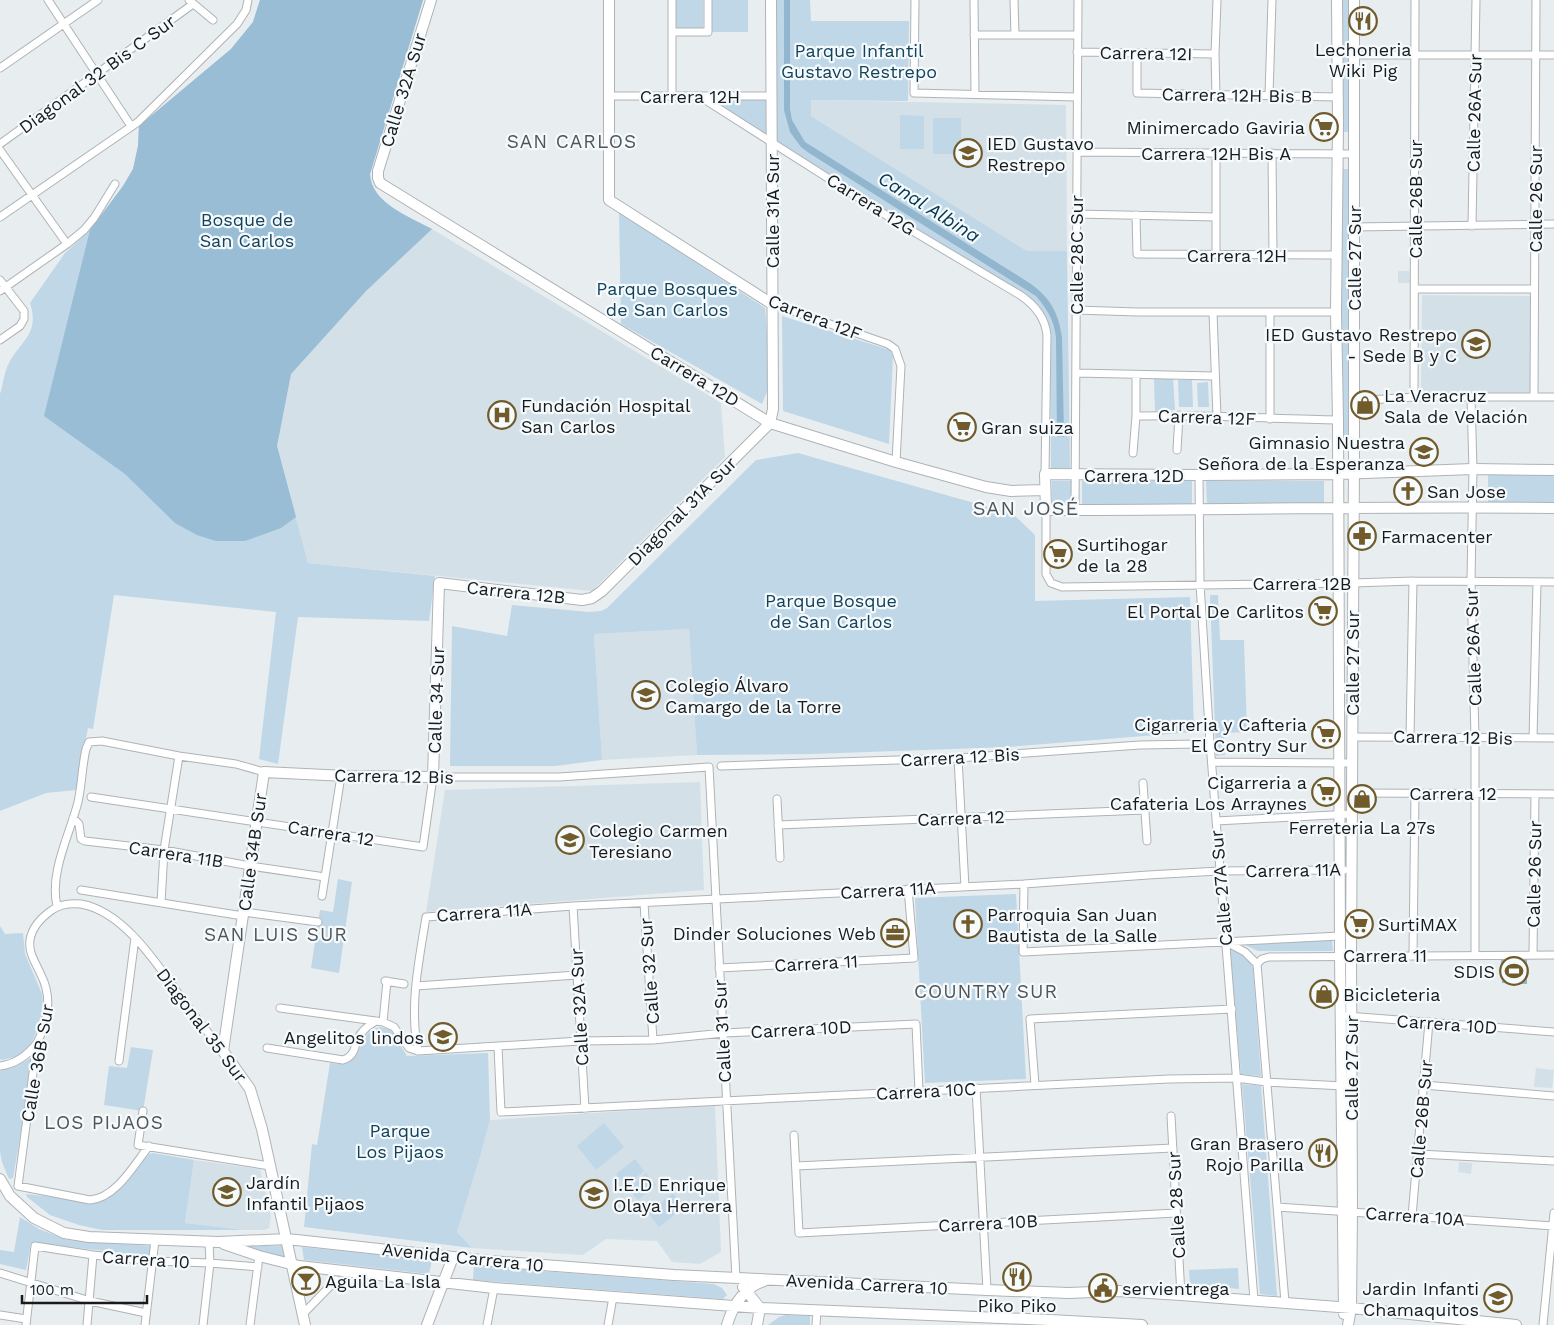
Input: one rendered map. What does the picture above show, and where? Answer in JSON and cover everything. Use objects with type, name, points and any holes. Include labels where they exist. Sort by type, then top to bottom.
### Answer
[{"type":"main road","name":"Calle 32A Sur","points":[[378,181],[378,171],[431,0]]},
{"type":"main road","points":[[609,0],[609,96]]},
{"type":"main road","name":"Calle 31A Sur","points":[[770,422],[773,409],[771,0]]},
{"type":"main road","name":"Calle 27 Sur","points":[[1337,0],[1336,312],[1339,870],[1340,955],[1346,1016]]},
{"type":"main road","name":"Calle 27 Sur","points":[[1348,1325],[1346,1016],[1351,956],[1354,0]]},
{"type":"main road","name":"Carrera 12F","points":[[609,96],[610,200],[772,304]]},
{"type":"main road","name":"Carrera 12D","points":[[378,181],[770,422],[896,462],[986,487],[1011,491],[1045,490]]},
{"type":"main road","name":"Diagonal 31A Sur","points":[[592,598],[602,592],[770,422]]},
{"type":"main road","name":"Carrera 12D","points":[[1045,474],[1338,474],[1473,469],[1554,470]]},
{"type":"main road","name":"Calle 28C Sur","points":[[1045,474],[1046,510]]},
{"type":"main road","name":"Carrera 12D","points":[[1046,510],[1554,508]]},
{"type":"main road","name":"Carrera 12B","points":[[439,583],[582,600],[592,598]]},
{"type":"main road","name":"Calle 34 Sur","points":[[433,777],[439,583]]},
{"type":"main road","name":"Carrera 12 Bis","points":[[264,772],[342,776],[433,777]]},
{"type":"main road","name":"Calle 34B Sur","points":[[223,1051],[264,772]]},
{"type":"main road","name":"Diagonal 35 Sur","points":[[223,1051],[250,1089],[260,1122],[305,1325]]},
{"type":"main road","name":"Avenida Carrera 10","points":[[0,1179],[10,1196],[48,1227],[64,1233],[90,1237],[214,1242],[286,1239],[453,1257],[674,1275],[1068,1293],[1118,1291],[1348,1307],[1516,1325]]},
{"type":"main road","name":"Avenida Carrera 10","points":[[214,1242],[258,1262],[494,1288],[760,1308],[1142,1325]]},
{"type":"main road","points":[[427,1325],[453,1257]]},
{"type":"main road","points":[[736,1278],[760,1308],[757,1325]]},
{"type":"main road","points":[[727,1325],[734,1306],[746,1291],[758,1283],[767,1280]]},
{"type":"main road","name":"Calle 27 Sur","points":[[1344,1325],[1348,1307]]},
{"type":"street","points":[[48,0],[131,126]]},
{"type":"street","points":[[0,68],[98,0]]},
{"type":"street","points":[[0,217],[138,122],[237,24],[246,10],[248,0]]},
{"type":"street","points":[[672,0],[672,96]]},
{"type":"street","points":[[672,32],[708,32],[708,0]]},
{"type":"street","points":[[915,0],[914,93],[1077,97]]},
{"type":"street","points":[[974,0],[974,94]]},
{"type":"street","points":[[1014,0],[1015,35]]},
{"type":"street","name":"Calle 28C Sur","points":[[1075,510],[1078,0]]},
{"type":"street","points":[[1216,95],[1217,0]]},
{"type":"street","points":[[1269,95],[1272,0]]},
{"type":"street","name":"Calle 26B Sur","points":[[1414,397],[1415,0]]},
{"type":"street","name":"Calle 26A Sur","points":[[1472,226],[1476,0]]},
{"type":"street","name":"Calle 26 Sur","points":[[1534,397],[1536,0]]},
{"type":"street","points":[[191,2],[213,20]]},
{"type":"street","name":"Diagonal 32 Bis C Sur","points":[[0,144],[191,2]]},
{"type":"street","name":"Carrera 12I","points":[[974,35],[1077,35]]},
{"type":"street","name":"Carrera 12I","points":[[1077,52],[1215,54]]},
{"type":"street","name":"Carrera 12H Bis B","points":[[1137,54],[1137,93],[1338,96]]},
{"type":"street","points":[[1354,55],[1554,55]]},
{"type":"street","name":"Carrera 12H","points":[[609,96],[771,96]]},
{"type":"street","name":"Carrera 12G","points":[[699,96],[889,216],[1020,295],[1040,314]]},
{"type":"street","points":[[0,150],[67,244]]},
{"type":"street","name":"Carrera 12H Bis A","points":[[1078,152],[1354,154]]},
{"type":"street","points":[[1216,153],[1216,254]]},
{"type":"street","points":[[1272,153],[1273,255]]},
{"type":"street","points":[[3,289],[84,230],[94,218],[115,184]]},
{"type":"street","points":[[1076,214],[1216,217]]},
{"type":"street","name":"Carrera 12H","points":[[1136,215],[1137,254],[1337,255]]},
{"type":"street","points":[[1353,227],[1554,224]]},
{"type":"street","points":[[0,280],[3,289],[24,311],[24,319],[20,326],[0,340]]},
{"type":"street","points":[[1415,289],[1534,289]]},
{"type":"street","name":"Carrera 12F","points":[[772,304],[888,344],[895,349],[901,366],[896,462]]},
{"type":"street","points":[[1076,310],[1213,313],[1336,312]]},
{"type":"street","points":[[1270,312],[1270,419]]},
{"type":"street","points":[[1213,313],[1217,417]]},
{"type":"street","name":"Calle 28C Sur","points":[[1040,314],[1047,334],[1045,474]]},
{"type":"street","points":[[1076,373],[1215,376]]},
{"type":"street","points":[[1133,453],[1136,416],[1136,375]]},
{"type":"street","points":[[1354,401],[1414,397],[1554,397]]},
{"type":"street","name":"Calle 26A Sur","points":[[1471,398],[1473,469],[1471,581],[1475,738],[1475,955]]},
{"type":"street","points":[[1177,450],[1178,415]]},
{"type":"street","name":"Carrera 12F","points":[[1136,416],[1178,415],[1338,420]]},
{"type":"street","name":"Calle 27A Sur","points":[[1199,475],[1200,584],[1219,872],[1232,1009],[1254,1300]]},
{"type":"street","name":"Calle 28C Sur","points":[[1046,510],[1046,574],[1051,583]]},
{"type":"street","points":[[1410,736],[1413,581]]},
{"type":"street","name":"Carrera 12B","points":[[1051,583],[1062,587],[1413,581],[1554,582]]},
{"type":"street","points":[[1533,738],[1537,583]]},
{"type":"street","name":"Carrera 12 Bis","points":[[1352,737],[1554,738]]},
{"type":"street","name":"Carrera 12 Bis","points":[[74,818],[86,748],[89,742],[102,742],[236,764],[264,772]]},
{"type":"street","name":"Carrera 12 Bis","points":[[722,766],[958,758],[1140,745],[1198,744]]},
{"type":"street","points":[[160,903],[164,850],[179,756]]},
{"type":"street","points":[[958,758],[965,887]]},
{"type":"street","points":[[1212,762],[1352,764]]},
{"type":"street","name":"Carrera 12 Bis","points":[[433,777],[559,777],[709,767]]},
{"type":"street","name":"Calle 31 Sur","points":[[709,767],[736,1278]]},
{"type":"street","points":[[322,896],[342,776]]},
{"type":"street","name":"Calle 34 Sur","points":[[423,847],[433,777]]},
{"type":"street","points":[[1143,783],[1147,841]]},
{"type":"street","name":"Carrera 12","points":[[1352,793],[1554,794]]},
{"type":"street","points":[[1413,955],[1415,793]]},
{"type":"street","name":"Calle 26 Sur","points":[[1533,955],[1536,794]]},
{"type":"street","name":"Carrera 12","points":[[91,797],[423,847]]},
{"type":"street","points":[[777,800],[780,858]]},
{"type":"street","name":"Carrera 12","points":[[778,825],[1144,810]]},
{"type":"street","points":[[1216,820],[1352,814]]},
{"type":"street","points":[[57,906],[55,898],[56,877],[74,818]]},
{"type":"street","name":"Carrera 11B","points":[[74,818],[79,824],[82,840],[164,850],[250,866],[325,877]]},
{"type":"street","name":"Carrera 11A","points":[[416,986],[426,917],[573,906],[1024,884],[1219,872],[1351,869]]},
{"type":"street","name":"Carrera 11","points":[[1024,884],[1023,952],[1340,936]]},
{"type":"street","name":"Carrera 11","points":[[719,968],[914,958],[908,889]]},
{"type":"street","points":[[80,890],[160,903],[318,922]]},
{"type":"street","name":"Calle 32 Sur","points":[[644,903],[653,1040]]},
{"type":"street","name":"Diagonal 35 Sur","points":[[57,906],[75,904],[94,908],[117,922],[135,938],[223,1051]]},
{"type":"street","name":"Calle 36B Sur","points":[[57,906],[33,928],[30,942],[33,959],[42,976],[49,1005],[44,1028],[37,1043],[18,1186],[90,1200],[98,1199],[112,1191],[149,1146]]},
{"type":"street","name":"Calle 32A Sur","points":[[573,906],[584,1109]]},
{"type":"street","points":[[119,1061],[135,938]]},
{"type":"street","points":[[1226,942],[1245,952],[1257,964],[1285,1302]]},
{"type":"street","name":"Carrera 11","points":[[1257,964],[1262,959],[1269,957],[1340,955],[1554,955]]},
{"type":"street","points":[[280,1008],[380,1022],[394,1027],[408,1048],[418,1051],[414,1028],[416,986],[577,975]]},
{"type":"street","points":[[380,1022],[385,981],[404,984]]},
{"type":"street","points":[[1035,1085],[1030,1019],[1232,1009]]},
{"type":"street","name":"Carrera 10D","points":[[1346,1016],[1554,1032]]},
{"type":"street","points":[[267,1048],[339,1061],[348,1059],[352,1056],[363,1030],[380,1022]]},
{"type":"street","name":"Calle 26B Sur","points":[[1412,1216],[1429,1022]]},
{"type":"street","name":"Carrera 10D","points":[[418,1051],[580,1041],[653,1040],[724,1033],[916,1024],[919,1091]]},
{"type":"street","points":[[0,1066],[16,1062],[30,1052],[37,1043]]},
{"type":"street","name":"Carrera 10C","points":[[498,1047],[501,1112],[1035,1085],[1237,1078],[1266,1082],[1346,1086]]},
{"type":"street","points":[[1424,1085],[1554,1096]]},
{"type":"street","points":[[976,1088],[987,1290]]},
{"type":"street","points":[[143,1111],[138,1145],[270,1166]]},
{"type":"street","name":"Calle 28 Sur","points":[[1171,1116],[1181,1295]]},
{"type":"street","points":[[794,1135],[796,1166],[1172,1148]]},
{"type":"street","points":[[1418,1154],[1554,1161]]},
{"type":"street","name":"Carrera 10B","points":[[796,1166],[799,1233],[1176,1214]]},
{"type":"street","name":"Carrera 10A","points":[[1277,1207],[1553,1226]]},
{"type":"street","points":[[1543,1325],[1554,1213]]},
{"type":"street","points":[[145,1325],[156,1240]]},
{"type":"street","points":[[203,1325],[214,1242]]},
{"type":"street","name":"Carrera 10","points":[[30,1282],[35,1246],[93,1255],[153,1261],[258,1262]]},
{"type":"street","points":[[87,1325],[93,1255]]},
{"type":"street","points":[[250,1325],[258,1262]]},
{"type":"street","points":[[0,1272],[90,1301],[146,1313]]},
{"type":"street","points":[[303,1314],[336,1280]]},
{"type":"street","points":[[0,1314],[26,1322],[30,1282]]},
{"type":"street","points":[[487,1325],[494,1288]]},
{"type":"street","points":[[608,1325],[613,1297]]},
{"type":"street","points":[[816,1325],[817,1311]]},
{"type":"shaded area","points":[[784,0],[790,0],[790,109],[792,120],[805,142],[1031,284],[1049,301],[1056,313],[1062,337],[1064,437],[1057,437],[1056,337],[1054,325],[1036,296],[809,153],[801,147],[790,132],[784,110]]},
{"type":"shaded area","name":"IED Gustavo Restrepo","points":[[810,100],[1066,105],[1067,251],[1027,251],[811,116]]},
{"type":"shaded area","name":"Fundación Hospital San Carlos","points":[[432,229],[721,403],[725,457],[592,591],[308,563],[277,446],[291,374],[366,291]]},
{"type":"shaded area","points":[[1398,271],[1409,271],[1410,283],[1398,283]]},
{"type":"shaded area","name":"IED Gustavo Restrepo - Sede B y C","points":[[1422,295],[1531,296],[1531,393],[1421,392]]},
{"type":"shaded area","name":"Gimnasio Nuestra Señora de la Esperanza","points":[[1419,440],[1430,441],[1430,464],[1419,463]]},
{"type":"shaded area","name":"Colegio Álvaro Camargo de la Torre","points":[[689,629],[697,755],[602,760],[594,634]]},
{"type":"shaded area","name":"Colegio Carmen Teresiano","points":[[700,782],[704,890],[426,912],[445,790]]},
{"type":"shaded area","name":"SDIS","points":[[1501,958],[1527,958],[1527,984],[1502,983]]},
{"type":"shaded area","points":[[1536,1068],[1554,1070],[1552,1088],[1534,1087]]},
{"type":"shaded area","name":"I.E.D Enrique Olaya Herrera","points":[[715,1105],[721,1252],[700,1264],[672,1262],[657,1241],[606,1239],[583,1255],[472,1248],[457,1232],[490,1120]]},
{"type":"shaded area","name":"Jardín Infantil Pijaos","points":[[194,1160],[260,1169],[271,1216],[269,1228],[264,1230],[244,1230],[185,1223]]},
{"type":"shaded area","points":[[1459,1162],[1472,1163],[1471,1174],[1458,1172]]},
{"type":"shaded area","name":"Jardin Infanti Chamaquitos","points":[[1486,1290],[1510,1292],[1509,1305],[1486,1304]]},
{"type":"green space","name":"Bosque de San Carlos","points":[[260,0],[423,0],[370,174],[372,184],[384,201],[403,214],[432,229],[366,291],[291,374],[277,446],[308,563],[435,576],[429,621],[298,617],[278,764],[259,759],[276,612],[114,595],[93,729],[88,728],[76,790],[46,793],[0,811],[0,394],[6,370],[31,330],[33,322],[30,303],[65,253],[90,230],[123,186],[133,169],[138,146],[139,126],[231,49],[253,22]]},
{"type":"green space","name":"Bosque de San Carlos","points":[[260,0],[423,0],[370,174],[372,184],[384,201],[403,214],[432,229],[366,291],[291,374],[277,446],[296,517],[281,528],[245,541],[216,541],[197,535],[175,523],[125,474],[44,416],[90,230],[123,186],[133,169],[138,146],[139,126],[231,49],[253,22]]},
{"type":"green space","points":[[676,0],[703,0],[703,29],[676,29]]},
{"type":"green space","points":[[712,0],[748,0],[748,32],[712,32]]},
{"type":"green space","name":"Parque Infantil Gustavo Restrepo","points":[[775,0],[810,0],[811,21],[909,21],[908,101],[811,100],[811,116],[1027,251],[1067,251],[1070,468],[1051,468],[1050,331],[1047,321],[1032,300],[711,100],[774,99]]},
{"type":"green space","points":[[1342,0],[1351,0],[1350,132],[1342,132]]},
{"type":"green space","points":[[900,115],[924,116],[924,149],[900,149]]},
{"type":"green space","points":[[933,118],[961,118],[961,154],[933,154]]},
{"type":"green space","points":[[1341,169],[1350,169],[1349,442],[1341,430]]},
{"type":"green space","name":"Parque Bosques de San Carlos","points":[[619,212],[765,308],[771,382],[762,404],[621,324]]},
{"type":"green space","points":[[782,316],[890,350],[893,356],[889,444],[783,411]]},
{"type":"green space","points":[[1173,378],[1175,410],[1155,411],[1154,379]]},
{"type":"green space","points":[[1178,380],[1192,380],[1193,407],[1179,407]]},
{"type":"green space","points":[[1208,382],[1209,407],[1198,407],[1197,383]]},
{"type":"green space","name":"Parque Bosque de San Carlos","points":[[798,453],[1013,514],[1035,535],[1035,601],[1190,597],[1194,732],[1008,747],[812,754],[697,755],[689,629],[594,634],[602,760],[555,766],[450,766],[452,626],[507,636],[512,605],[589,612],[601,611],[607,608],[756,460]]},
{"type":"green space","points":[[1488,473],[1554,474],[1554,505],[1488,504]]},
{"type":"green space","points":[[1052,481],[1071,481],[1071,506],[1052,506]]},
{"type":"green space","points":[[1082,481],[1192,481],[1192,506],[1082,506]]},
{"type":"green space","points":[[1206,481],[1324,481],[1324,506],[1207,506]]},
{"type":"green space","points":[[1210,595],[1218,595],[1220,640],[1244,640],[1247,732],[1224,733],[1225,755],[1216,756]]},
{"type":"green space","points":[[338,879],[352,882],[339,973],[311,968],[320,910],[333,912]]},
{"type":"green space","points":[[1016,894],[1026,1079],[925,1083],[915,898]]},
{"type":"green space","points":[[0,926],[5,934],[23,933],[25,954],[42,994],[44,1012],[33,1040],[27,1049],[15,1057],[2,1060],[0,1059]]},
{"type":"green space","points":[[1332,941],[1333,951],[1258,951],[1239,942]]},
{"type":"green space","points":[[1230,950],[1243,956],[1253,967],[1261,1076],[1241,1074]]},
{"type":"green space","name":"Parque Los Pijaos","points":[[381,1027],[391,1030],[407,1056],[488,1053],[490,1120],[457,1232],[472,1248],[304,1227],[312,1144],[317,1145],[330,1063],[342,1063],[351,1060],[356,1055],[366,1035],[372,1030]]},
{"type":"green space","points":[[131,1047],[153,1050],[143,1111],[104,1105],[109,1066],[127,1068]]},
{"type":"green space","points":[[34,1056],[13,1178],[9,1179],[0,1152],[0,1071],[17,1066]]},
{"type":"green space","points":[[1242,1084],[1261,1086],[1277,1296],[1260,1294]]},
{"type":"green space","points":[[604,1123],[624,1147],[596,1170],[577,1146]]},
{"type":"green space","points":[[153,1153],[194,1160],[185,1223],[244,1230],[102,1230],[79,1225],[50,1215],[27,1197],[26,1194],[100,1202],[112,1195],[144,1159]]},
{"type":"green space","points":[[635,1159],[644,1171],[626,1186],[616,1174]]},
{"type":"green space","points":[[646,1173],[656,1185],[638,1200],[628,1188]]},
{"type":"green space","points":[[673,1193],[684,1207],[659,1227],[648,1213]]},
{"type":"green space","points":[[20,1217],[39,1229],[67,1240],[152,1246],[153,1256],[31,1243],[26,1270],[0,1264],[0,1250],[14,1252]]},
{"type":"green space","points":[[244,1246],[282,1246],[285,1257]]},
{"type":"green space","points":[[302,1247],[432,1260],[429,1274],[304,1260]]},
{"type":"green space","points":[[474,1266],[714,1284],[722,1288],[727,1295],[723,1299],[473,1280]]},
{"type":"green space","points":[[1238,1268],[1239,1289],[1190,1284],[1189,1270]]},
{"type":"green space","points":[[786,1315],[810,1316],[810,1325],[768,1325],[779,1317]]},
{"type":"place","name":"Lechoneria Wiki Pig","points":[[1363,21]]},
{"type":"place","name":"Minimercado Gaviria","points":[[1324,127]]},
{"type":"place","name":"IED Gustavo Restrepo","points":[[968,153]]},
{"type":"place","name":"IED Gustavo Restrepo - Sede B y C","points":[[1476,344]]},
{"type":"place","name":"La Veracruz Sala de Velación","points":[[1365,405]]},
{"type":"place","name":"Fundación Hospital San Carlos","points":[[502,415]]},
{"type":"place","name":"Gran suiza","points":[[962,427]]},
{"type":"place","name":"Gimnasio Nuestra Señora de la Esperanza","points":[[1424,452]]},
{"type":"place","name":"San Jose","points":[[1408,491]]},
{"type":"place","name":"Farmacenter","points":[[1362,536]]},
{"type":"place","name":"Surtihogar de la 28","points":[[1058,554]]},
{"type":"place","name":"El Portal De Carlitos","points":[[1323,611]]},
{"type":"place","name":"Colegio Álvaro Camargo de la Torre","points":[[646,695]]},
{"type":"place","name":"Cigarreria y Cafteria El Contry Sur","points":[[1326,734]]},
{"type":"place","name":"Cigarreria a Cafateria Los Arraynes","points":[[1326,792]]},
{"type":"place","name":"Ferreteria La 27s","points":[[1362,799]]},
{"type":"place","name":"Colegio Carmen Teresiano","points":[[570,840]]},
{"type":"place","name":"Parroquia San Juan Bautista de la Salle","points":[[968,924]]},
{"type":"place","name":"SurtiMAX","points":[[1359,924]]},
{"type":"place","name":"Dinder Soluciones Web","points":[[895,933]]},
{"type":"place","name":"SDIS","points":[[1514,971]]},
{"type":"place","name":"Bicicleteria","points":[[1324,994]]},
{"type":"place","name":"Angelitos lindos","points":[[443,1037]]},
{"type":"place","name":"Gran Brasero Rojo Parilla","points":[[1323,1153]]},
{"type":"place","name":"Jardín Infantil Pijaos","points":[[227,1192]]},
{"type":"place","name":"I.E.D Enrique Olaya Herrera","points":[[594,1194]]},
{"type":"place","name":"Piko Piko","points":[[1017,1277]]},
{"type":"place","name":"Aguila La Isla","points":[[306,1281]]},
{"type":"place","name":"servientrega","points":[[1103,1288]]},
{"type":"place","name":"Jardin Infanti Chamaquitos","points":[[1498,1298]]},
{"type":"district","name":"SAN CARLOS","points":[[572,141]]},
{"type":"district","name":"SAN JOSÉ","points":[[1026,508]]},
{"type":"district","name":"SAN LUIS SUR","points":[[276,934]]},
{"type":"district","name":"COUNTRY SUR","points":[[986,991]]},
{"type":"district","name":"LOS PIJAOS","points":[[104,1122]]},
{"type":"water label","name":"Canal Albina","points":[[929,207]]}]
